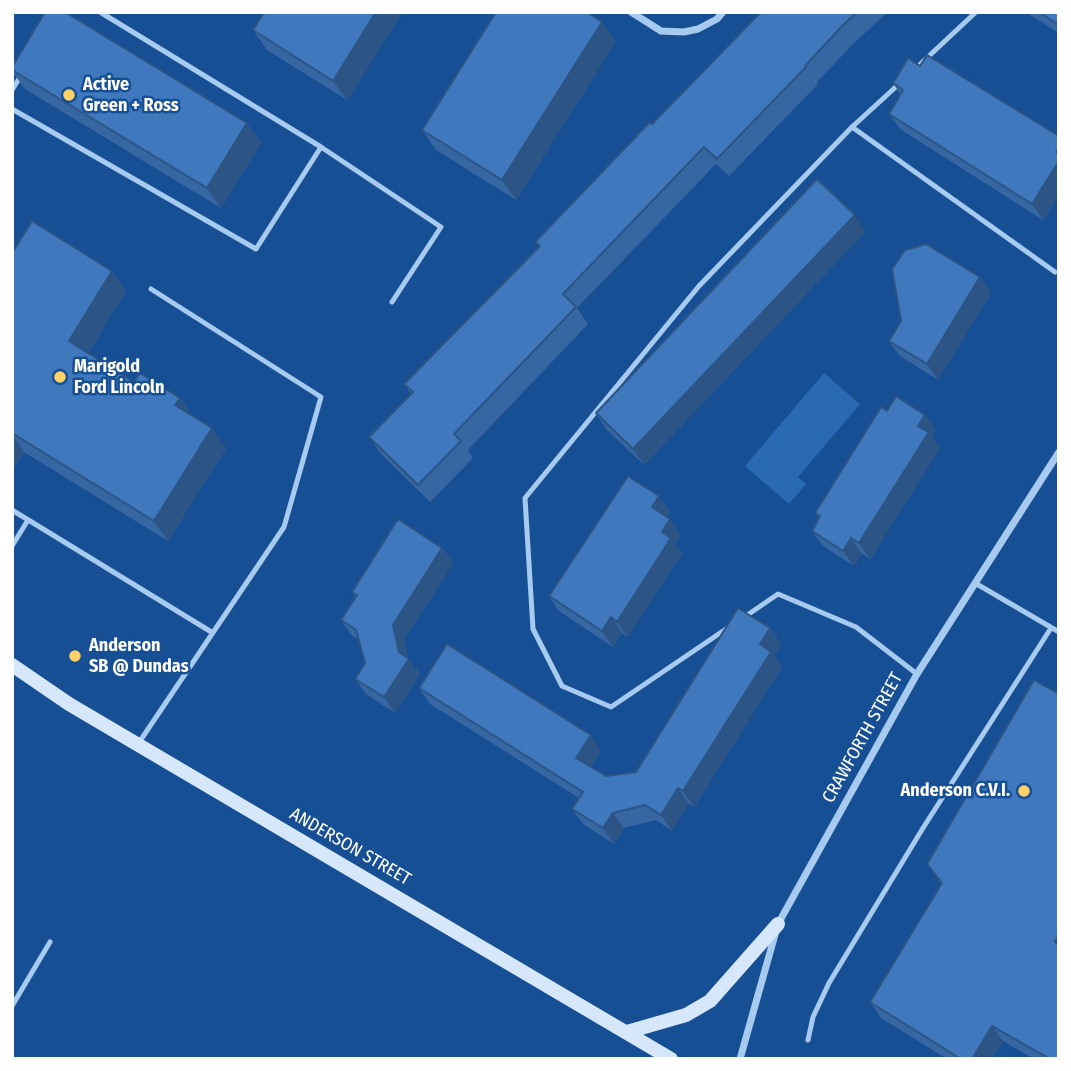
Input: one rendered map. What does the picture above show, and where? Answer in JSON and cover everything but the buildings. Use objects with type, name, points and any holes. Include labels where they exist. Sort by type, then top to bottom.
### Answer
[{"type":"main road","name":"ANDERSON STREET","points":[[12,665],[69,704],[671,1059]]},
{"type":"main road","points":[[627,1032],[686,1015],[710,1001],[778,924]]},
{"type":"street","points":[[631,12],[661,31],[684,32],[698,30],[717,19],[723,12]]},
{"type":"street","name":"CRAWFORTH STREET","points":[[740,1059],[778,924],[917,674],[1059,452]]},
{"type":"lane","points":[[100,12],[321,147],[441,227],[392,302]]},
{"type":"lane","points":[[909,74],[975,12]]},
{"type":"lane","points":[[13,88],[27,66]]},
{"type":"lane","points":[[900,83],[852,127],[699,286],[525,498],[533,628],[562,686],[611,707],[778,594],[856,627],[917,674]]},
{"type":"lane","points":[[12,109],[256,249],[321,147]]},
{"type":"lane","points":[[852,127],[1055,272]]},
{"type":"lane","points":[[138,744],[284,527],[321,397],[151,289]]},
{"type":"lane","points":[[12,510],[213,633]]},
{"type":"lane","points":[[12,546],[29,520]]},
{"type":"lane","points":[[975,583],[1059,632]]},
{"type":"lane","points":[[808,1040],[813,1017],[829,983],[930,817],[1051,628]]},
{"type":"lane","points":[[12,1006],[50,942]]},
{"type":"shaded area","points":[[824,373],[860,404],[798,477],[806,484],[789,504],[745,466]]},
{"type":"place","name":"Active Green + Ross","points":[[69,95]]},
{"type":"place","name":"Marigold Ford Lincoln","points":[[60,377]]},
{"type":"place","name":"Anderson SB @ Dundas","points":[[75,656]]},
{"type":"place","name":"Anderson C.V.I.","points":[[1024,791]]}]
